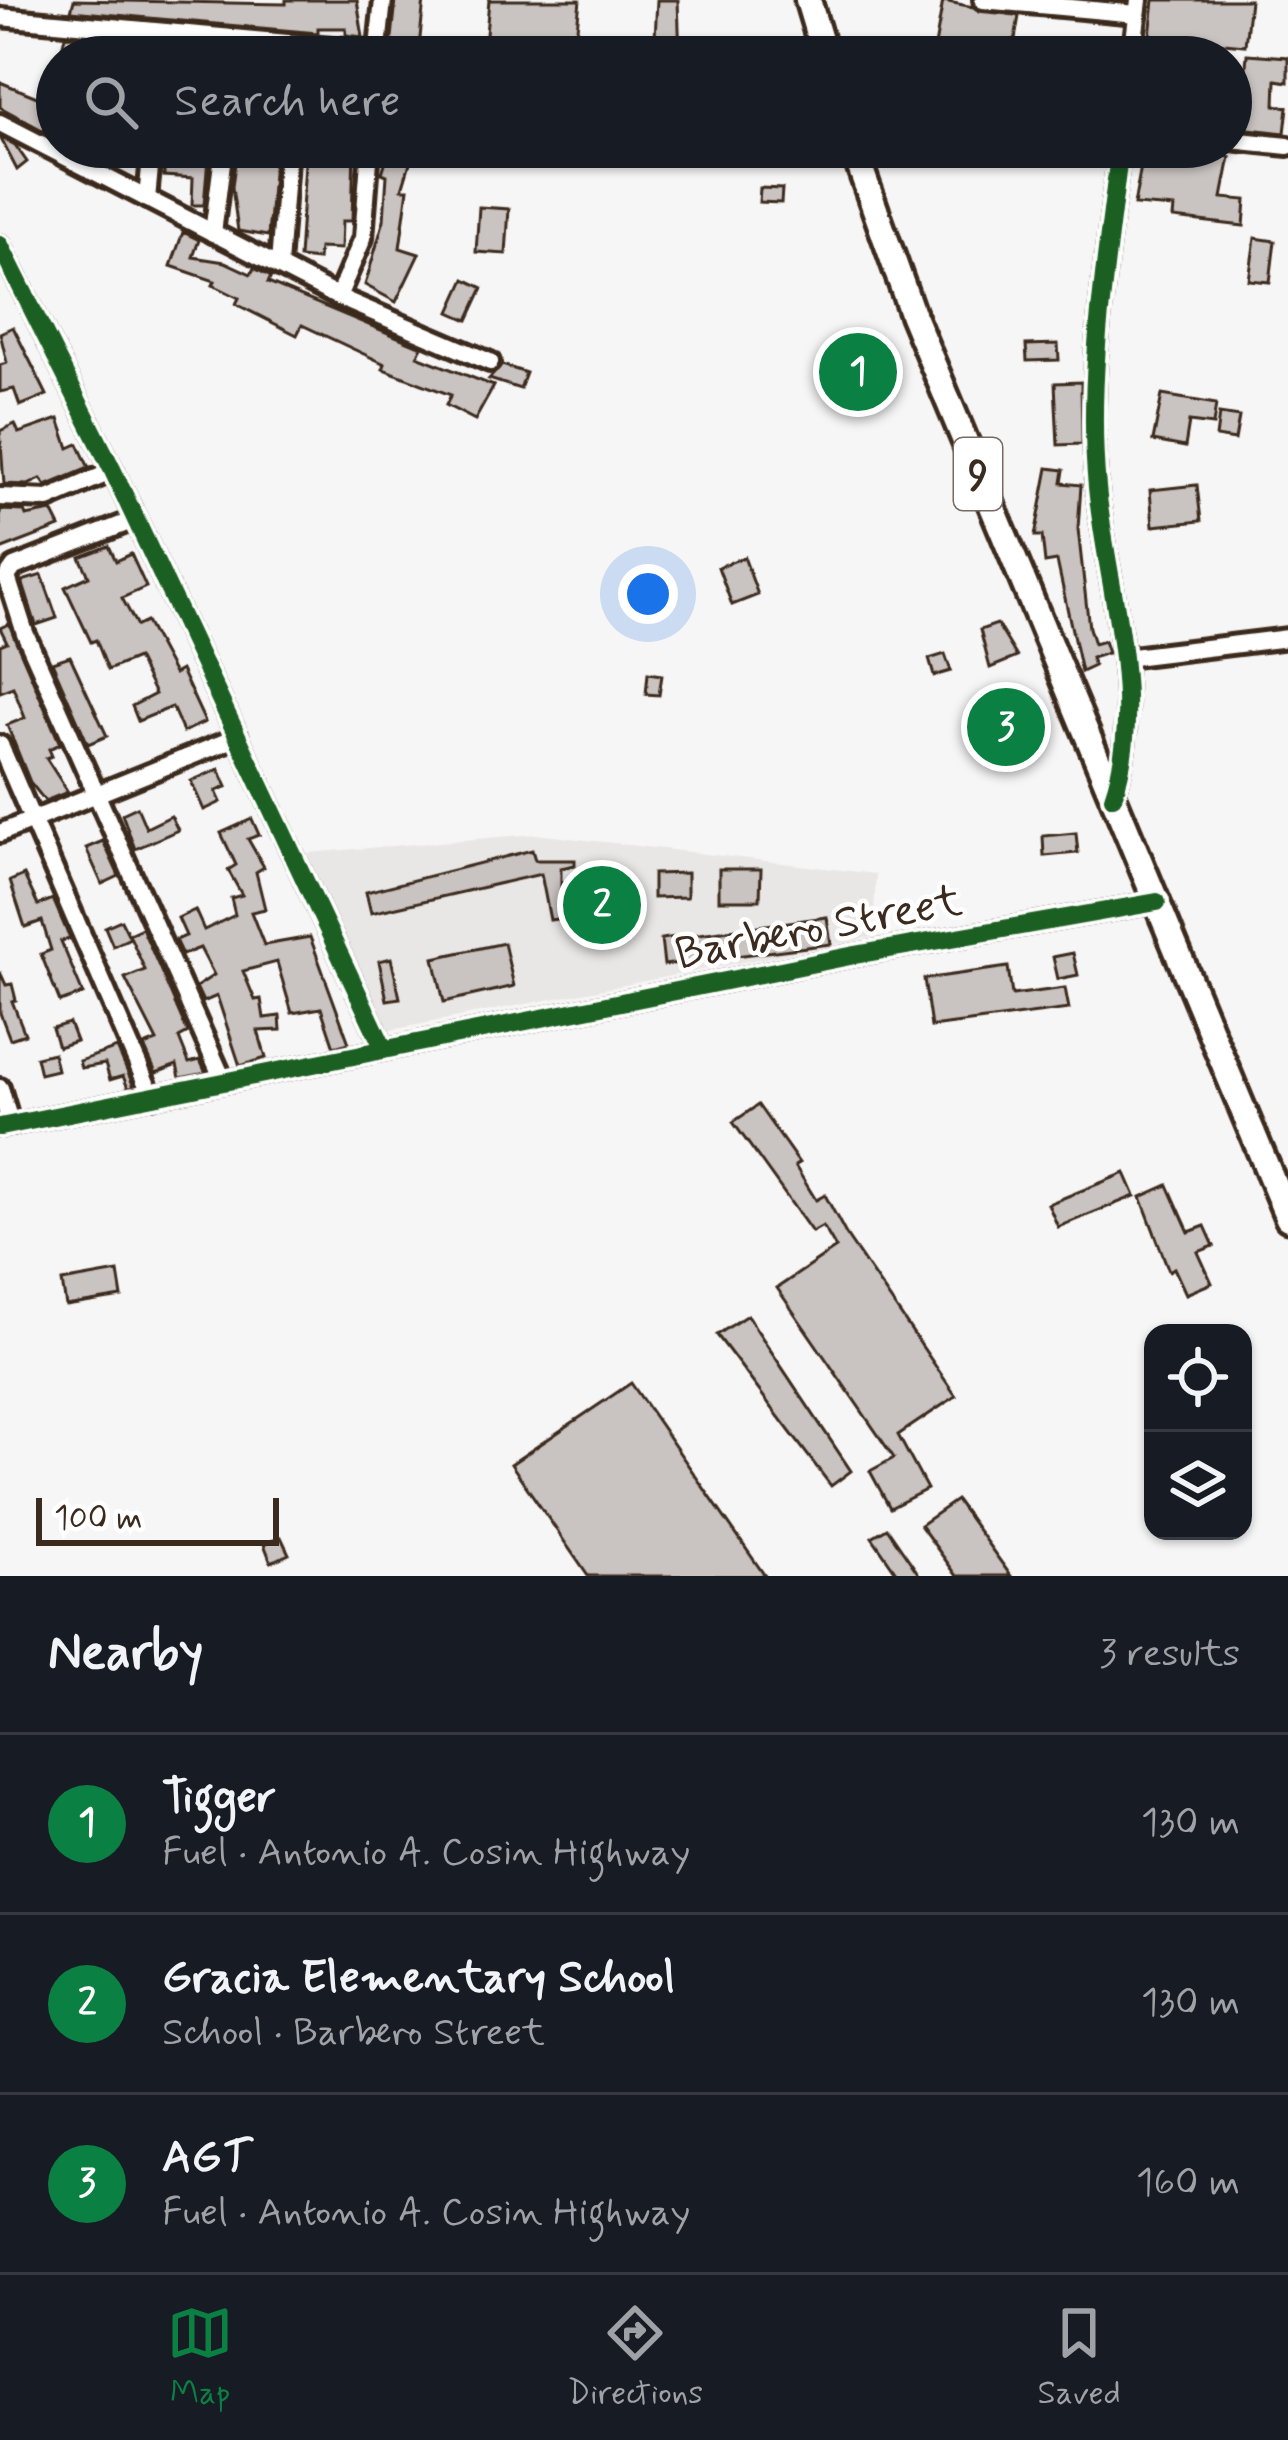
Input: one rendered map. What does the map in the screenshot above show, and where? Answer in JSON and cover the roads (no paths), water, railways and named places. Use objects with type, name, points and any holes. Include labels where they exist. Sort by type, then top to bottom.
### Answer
[{"type":"highway","points":[[808,0],[819,36]]},
{"type":"highway","name":"9","points":[[860,168],[913,316],[1288,1218]]},
{"type":"street","points":[[379,36],[382,0]]},
{"type":"street","points":[[983,0],[1138,7]]},
{"type":"street","points":[[0,17],[181,36]]},
{"type":"street","points":[[96,36],[97,27]]},
{"type":"street","points":[[164,32],[164,36]]},
{"type":"street","points":[[0,123],[36,142]]},
{"type":"street","points":[[1252,142],[1288,146]]},
{"type":"street","points":[[85,168],[338,297],[490,362]]},
{"type":"street","points":[[147,199],[150,168]]},
{"type":"street","points":[[213,233],[221,168]]},
{"type":"street","points":[[279,266],[286,168]]},
{"type":"street","points":[[338,297],[363,238],[368,168]]},
{"type":"street","points":[[1113,796],[1122,771],[1124,658],[1096,487],[1094,400],[1118,168]]},
{"type":"street","points":[[0,245],[112,471],[383,1047]]},
{"type":"street","points":[[0,497],[48,499],[112,471]]},
{"type":"street","points":[[134,520],[14,567],[7,577],[25,633],[224,1082]]},
{"type":"street","points":[[1124,658],[1288,638]]},
{"type":"street","points":[[0,833],[238,737]]},
{"type":"street","points":[[0,745],[152,1097]]},
{"type":"street","name":"Barbero Street","points":[[5,1126],[383,1047],[1157,902]]},
{"type":"street","points":[[0,1088],[5,1126]]},
{"type":"place","name":"Tigger","points":[[858,372]]},
{"type":"place","name":"AGT","points":[[1006,727]]},
{"type":"place","name":"Gracia Elementary School","points":[[602,905]]}]
